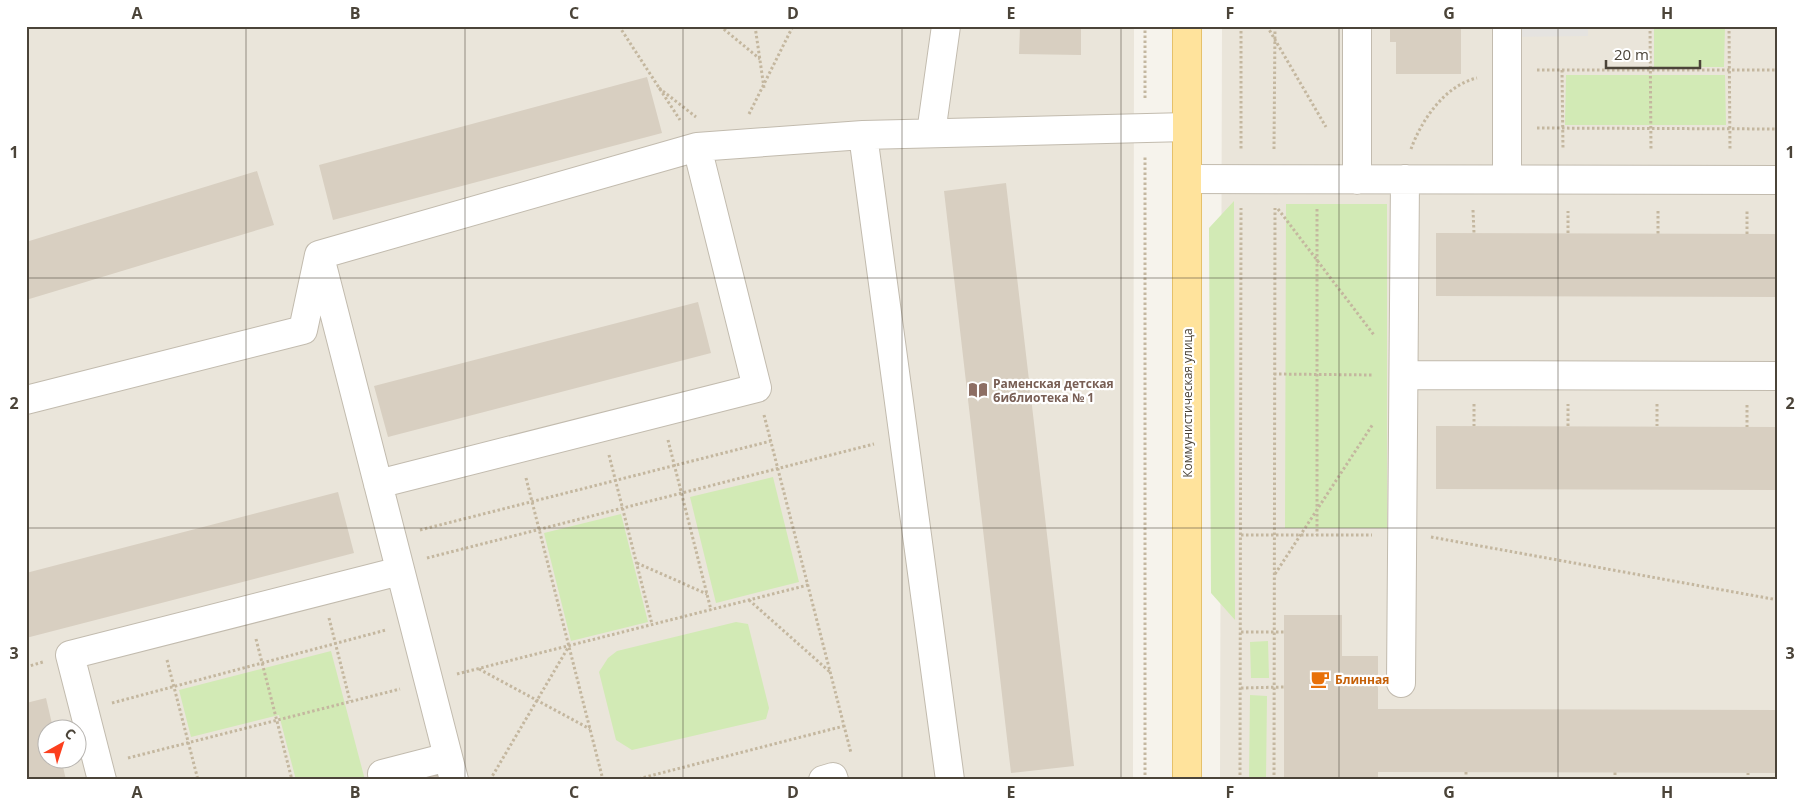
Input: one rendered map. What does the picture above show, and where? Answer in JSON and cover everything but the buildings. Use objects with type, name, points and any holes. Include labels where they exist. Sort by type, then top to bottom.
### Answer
[{"type":"main road","name":"Коммунистическая улица","points":[[1187,26],[1187,780]]},
{"type":"lane","points":[[930,133],[946,26]]},
{"type":"lane","points":[[1357,26],[1357,180]]},
{"type":"lane","points":[[1507,26],[1507,180]]},
{"type":"lane","points":[[320,255],[697,147],[863,135],[1187,128]]},
{"type":"lane","points":[[863,135],[950,780]]},
{"type":"lane","points":[[378,484],[757,388],[697,147]]},
{"type":"lane","points":[[1187,179],[1778,180]]},
{"type":"lane","points":[[1401,683],[1404,179]]},
{"type":"lane","points":[[26,400],[303,330],[320,255]]},
{"type":"lane","points":[[320,255],[451,768],[382,774],[383,780]]},
{"type":"lane","points":[[1404,375],[1778,376]]},
{"type":"lane","points":[[102,780],[70,655],[322,591],[399,568]]},
{"type":"lane","points":[[823,780],[843,771]]},
{"type":"path","points":[[620,26],[697,147]]},
{"type":"path","points":[[720,26],[760,59]]},
{"type":"path","points":[[755,26],[764,88]]},
{"type":"path","points":[[732,145],[764,88],[793,26]]},
{"type":"path","points":[[1145,26],[1145,780]]},
{"type":"path","points":[[1240,26],[1240,780]]},
{"type":"path","points":[[1267,26],[1328,130]]},
{"type":"path","points":[[1274,179],[1275,26]]},
{"type":"path","points":[[1650,26],[1652,180]]},
{"type":"path","points":[[1729,26],[1731,180]]},
{"type":"path","points":[[1404,179],[1411,148],[1423,123],[1443,98],[1470,79],[1507,70],[1778,70]]},
{"type":"path","points":[[1562,70],[1564,180]]},
{"type":"path","points":[[1506,128],[1778,129]]},
{"type":"path","points":[[1317,179],[1318,535]]},
{"type":"path","points":[[1274,780],[1275,204],[1375,337]]},
{"type":"path","points":[[1474,210],[1474,233]]},
{"type":"path","points":[[1568,211],[1568,234]]},
{"type":"path","points":[[1658,211],[1658,234]]},
{"type":"path","points":[[1747,211],[1747,234]]},
{"type":"path","points":[[1274,374],[1404,375]]},
{"type":"path","points":[[757,388],[844,726],[843,771]]},
{"type":"path","points":[[1474,401],[1474,426]]},
{"type":"path","points":[[1568,402],[1568,426]]},
{"type":"path","points":[[1657,402],[1657,426]]},
{"type":"path","points":[[1747,402],[1747,427]]},
{"type":"path","points":[[661,412],[711,610]]},
{"type":"path","points":[[1274,574],[1377,417]]},
{"type":"path","points":[[602,428],[652,624]]},
{"type":"path","points":[[399,568],[904,436]]},
{"type":"path","points":[[391,537],[771,441]]},
{"type":"path","points":[[519,448],[604,780]]},
{"type":"path","points":[[1241,535],[1420,536],[1778,600]]},
{"type":"path","points":[[636,562],[708,594]]},
{"type":"path","points":[[322,591],[350,701]]},
{"type":"path","points":[[748,600],[830,672]]},
{"type":"path","points":[[248,610],[292,780]]},
{"type":"path","points":[[85,711],[413,623]]},
{"type":"path","points":[[160,632],[198,780]]},
{"type":"path","points":[[1240,632],[1284,632]]},
{"type":"path","points":[[490,780],[569,646]]},
{"type":"path","points":[[478,669],[590,729]]},
{"type":"path","points":[[1241,688],[1284,688]]},
{"type":"path","points":[[634,780],[844,726]]},
{"type":"path","points":[[1466,772],[1466,780]]},
{"type":"path","points":[[1615,772],[1615,780]]},
{"type":"path","points":[[1748,773],[1748,780]]},
{"type":"shaded area","points":[[26,26],[1134,26],[1133,780],[26,780]]},
{"type":"shaded area","points":[[1222,26],[1778,26],[1778,780],[1220,780]]},
{"type":"shaded area","points":[[1513,26],[1588,26],[1588,36],[1513,37]]},
{"type":"green space","points":[[1654,26],[1725,26],[1724,67],[1654,67]]},
{"type":"green space","points":[[1566,75],[1725,75],[1726,125],[1565,125]]},
{"type":"green space","points":[[1234,201],[1235,620],[1211,593],[1209,228]]},
{"type":"green space","points":[[1286,204],[1387,204],[1387,528],[1285,528]]},
{"type":"green space","points":[[773,477],[799,582],[716,603],[690,497]]},
{"type":"green space","points":[[621,514],[648,622],[571,641],[544,533]]},
{"type":"green space","points":[[736,622],[748,624],[769,708],[766,719],[632,750],[616,740],[599,672],[608,658],[617,651]]},
{"type":"green space","points":[[1268,641],[1269,678],[1251,678],[1250,642]]},
{"type":"green space","points":[[331,651],[365,780],[296,780],[279,715],[191,737],[179,690]]},
{"type":"green space","points":[[1250,695],[1267,696],[1266,780],[1249,780]]},
{"type":"place","name":"Раменская детская библиотека № 1","points":[[978,390]]},
{"type":"place","name":"Блинная","points":[[1320,679]]}]
